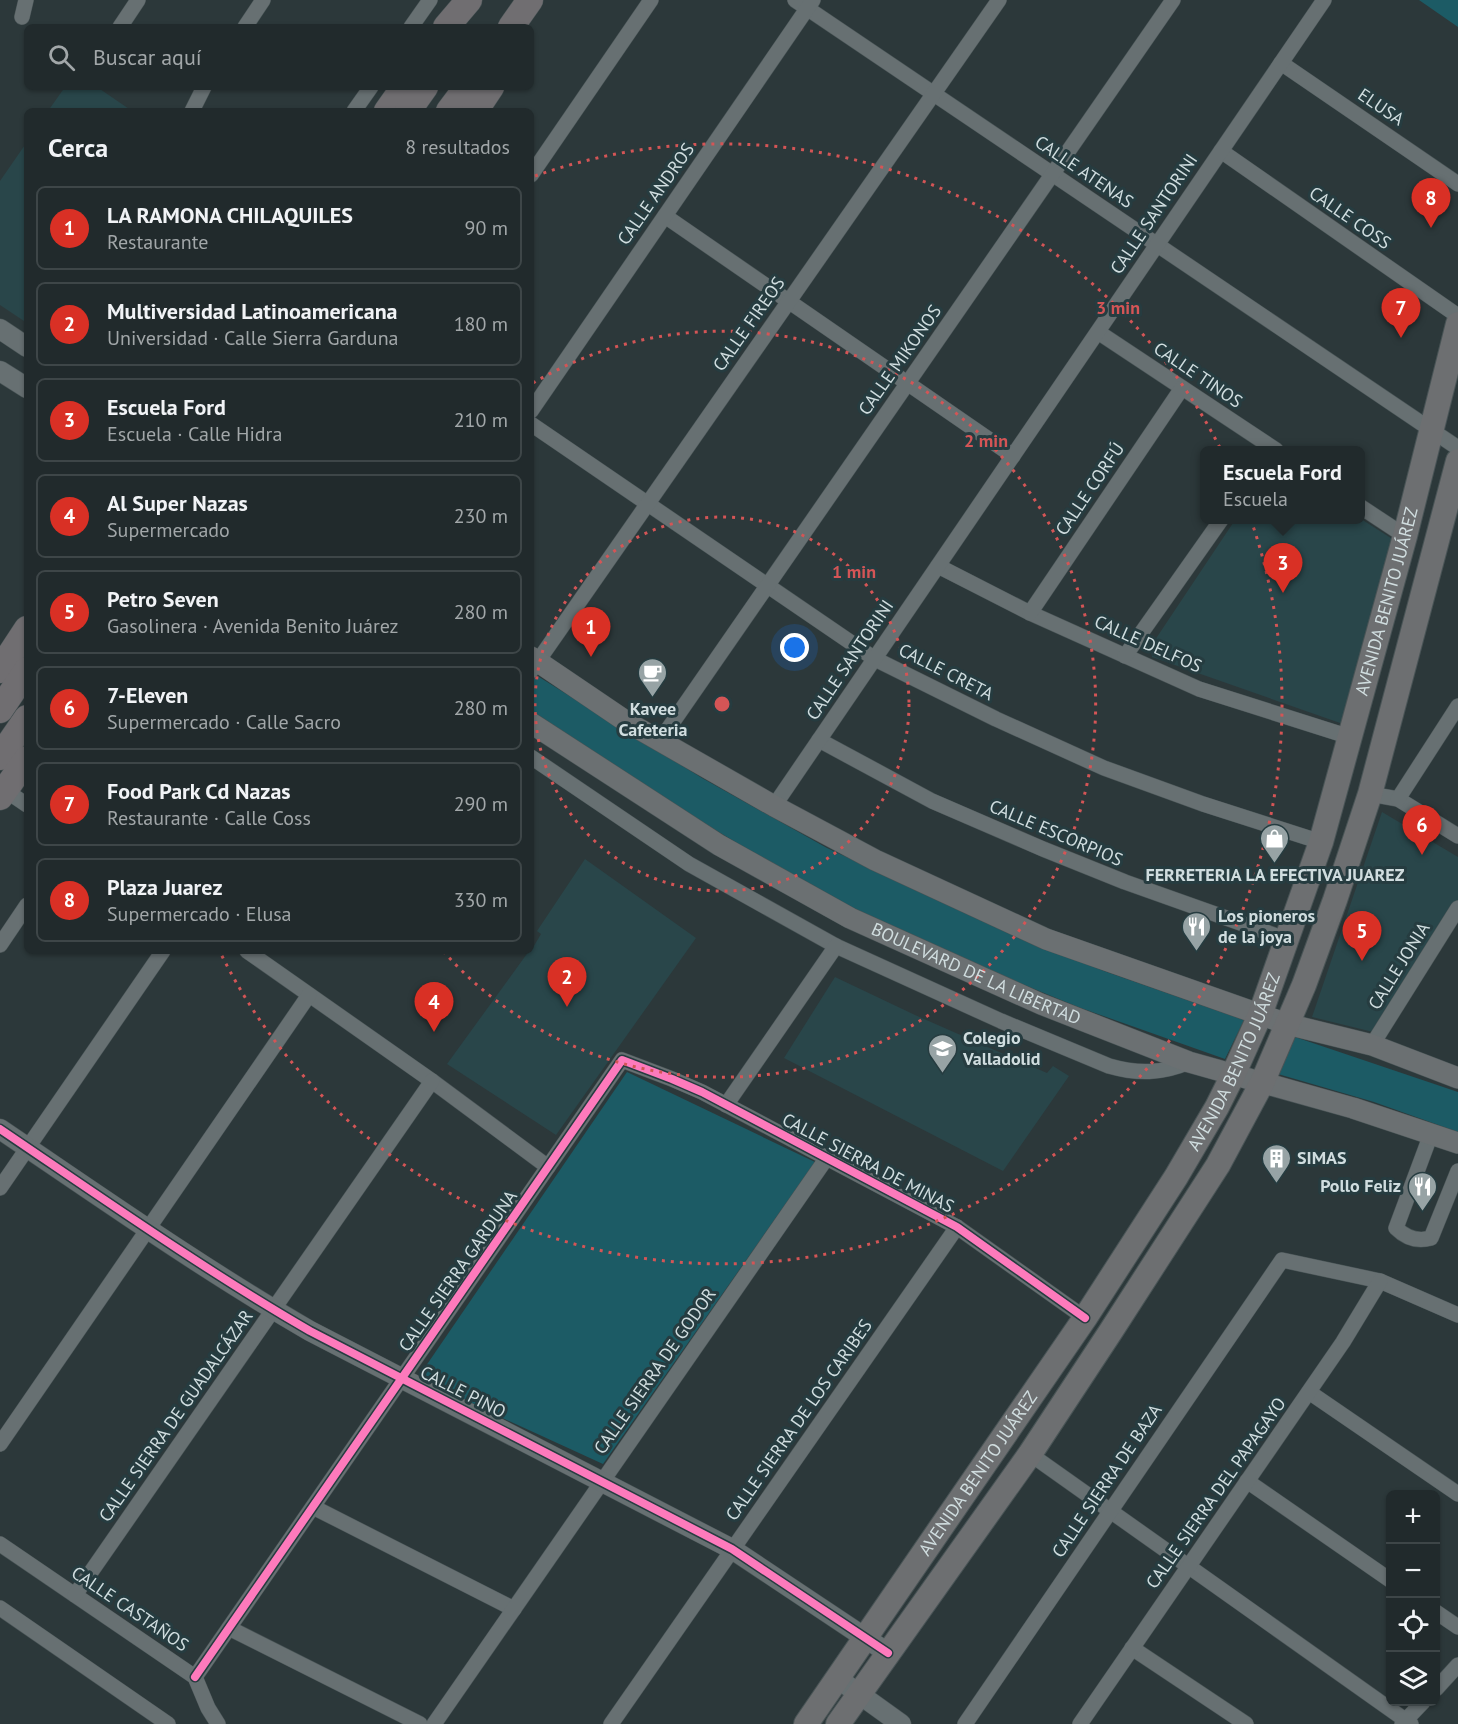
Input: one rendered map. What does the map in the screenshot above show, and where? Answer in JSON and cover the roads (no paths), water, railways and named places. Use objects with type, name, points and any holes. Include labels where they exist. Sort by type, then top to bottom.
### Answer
[{"type":"highway","points":[[449,24],[469,0]]},
{"type":"highway","points":[[466,24],[482,0]]},
{"type":"highway","points":[[513,24],[532,0]]},
{"type":"highway","points":[[526,24],[532,0]]},
{"type":"highway","points":[[389,108],[402,90]]},
{"type":"highway","points":[[410,108],[423,90]]},
{"type":"highway","points":[[461,104],[486,90]]},
{"type":"highway","points":[[0,670],[24,634]]},
{"type":"highway","points":[[0,710],[24,674]]},
{"type":"highway","points":[[0,757],[24,722]]},
{"type":"highway","points":[[3,794],[24,763]]},
{"type":"main road","name":"AVENIDA BENITO JUÁREZ","points":[[806,1724],[1084,1318],[1176,1178],[1233,1075],[1260,1015],[1321,842],[1405,536],[1458,324]]},
{"type":"main road","name":"AVENIDA BENITO JUÁREZ","points":[[838,1724],[1030,1454],[1218,1165],[1262,1083],[1304,985],[1370,794],[1458,461]]},
{"type":"main road","points":[[534,664],[659,741],[774,806],[875,860],[1046,939],[1287,1024],[1372,1045],[1458,1078]]},
{"type":"main road","name":"BOULEVARD DE LA LIBERTAD","points":[[534,725],[719,845],[850,918],[1041,1004],[1189,1062],[1353,1108],[1458,1143]]},
{"type":"street","points":[[22,17],[26,0]]},
{"type":"street","points":[[122,24],[138,0]]},
{"type":"street","points":[[247,24],[263,0]]},
{"type":"street","points":[[413,24],[430,0]]},
{"type":"street","points":[[534,172],[651,0]]},
{"type":"street","name":"CALLE FIREOS","points":[[534,662],[647,504],[999,0]]},
{"type":"street","name":"CALLE MIKONOS","points":[[659,741],[1173,0]]},
{"type":"street","name":"CALLE SANTORINI","points":[[774,806],[1324,0]]},
{"type":"street","name":"CALLE ATENAS","points":[[805,3],[934,94],[1458,448]]},
{"type":"street","name":"CALLE ANDROS","points":[[534,407],[665,216],[805,3]]},
{"type":"street","name":"ELUSA","points":[[1281,63],[1458,184]]},
{"type":"street","points":[[194,108],[202,90]]},
{"type":"street","points":[[356,108],[368,90]]},
{"type":"street","name":"CALLE COSS","points":[[1221,151],[1458,316]]},
{"type":"street","points":[[665,216],[1013,456]]},
{"type":"street","points":[[0,329],[24,344]]},
{"type":"street","name":"CALLE TINOS","points":[[1098,332],[1268,446]]},
{"type":"street","points":[[0,371],[24,386]]},
{"type":"street","name":"CALLE CORFÚ","points":[[1030,613],[1182,388]]},
{"type":"street","name":"CALLE CRETA","points":[[534,426],[875,659],[996,719],[1104,768],[1203,804],[1321,842]]},
{"type":"street","points":[[1365,510],[1405,536]]},
{"type":"street","points":[[1125,656],[1217,524]]},
{"type":"street","name":"CALLE DELFOS","points":[[938,566],[1030,613],[1199,689],[1350,737]]},
{"type":"street","points":[[1398,800],[1458,706]]},
{"type":"street","name":"CALLE ESCORPIOS","points":[[819,740],[932,801],[1032,845],[1125,882],[1288,940]]},
{"type":"street","points":[[534,759],[689,864],[836,946],[1001,1022],[1109,1066],[1127,1071],[1156,1072],[1176,1068],[1189,1062]]},
{"type":"street","points":[[3,794],[24,803]]},
{"type":"street","points":[[1370,794],[1398,800],[1458,836]]},
{"type":"street","name":"CALLE JONIA","points":[[1372,1045],[1458,908]]},
{"type":"street","points":[[0,945],[24,909]]},
{"type":"street","points":[[726,1105],[836,946]]},
{"type":"street","points":[[0,1188],[161,954]]},
{"type":"street","points":[[251,954],[432,1081],[548,1167]]},
{"type":"street","points":[[0,1444],[309,995]]},
{"type":"street","name":"CALLE SIERRA DE MINAS","points":[[622,1060],[672,1079],[726,1105],[957,1227],[1084,1318]]},
{"type":"street","name":"CALLE SIERRA GARDUNA","points":[[195,1677],[622,1060]]},
{"type":"street","name":"CALLE SIERRA DE GUADALCÁZAR","points":[[75,1595],[432,1081]]},
{"type":"street","name":"CALLE PINO","points":[[0,1129],[148,1229],[273,1309],[732,1549],[888,1653]]},
{"type":"street","points":[[1431,1134],[1396,1228],[1404,1236],[1421,1241],[1431,1238],[1458,1171]]},
{"type":"street","name":"CALLE SIERRA DE GODOR","points":[[434,1724],[826,1159]]},
{"type":"street","name":"CALLE SIERRA DE LOS CARIBES","points":[[610,1724],[957,1227]]},
{"type":"street","name":"CALLE SIERRA DE BAZA","points":[[965,1724],[1282,1260],[1380,1281]]},
{"type":"street","points":[[1380,1281],[1458,1314]]},
{"type":"street","name":"CALLE SIERRA DEL PAPAGAYO","points":[[1080,1724],[1343,1342],[1380,1281]]},
{"type":"street","points":[[1309,1392],[1458,1494]]},
{"type":"street","points":[[1030,1454],[1406,1722],[1420,1706]]},
{"type":"street","points":[[1247,1481],[1386,1577]]},
{"type":"street","points":[[313,1507],[514,1609]]},
{"type":"street","name":"CALLE CASTAÑOS","points":[[0,1544],[195,1677],[208,1708],[218,1724]]},
{"type":"street","points":[[0,1608],[168,1724]]},
{"type":"street","points":[[1440,1615],[1458,1627]]},
{"type":"street","points":[[229,1628],[420,1724]]},
{"type":"street","points":[[1132,1648],[1246,1724]]},
{"type":"street","points":[[1440,1685],[1458,1665]]},
{"type":"street","points":[[837,1678],[901,1724]]},
{"type":"place","name":"Plaza Juarez","points":[[1431,228]]},
{"type":"place","name":"Food Park Cd Nazas","points":[[1401,338]]},
{"type":"place","name":"Escuela Ford","points":[[1283,593]]},
{"type":"place","name":"LA RAMONA CHILAQUILES","points":[[591,657]]},
{"type":"place","name":"Kavee Cafeteria","points":[[653,698]]},
{"type":"place","name":"7-Eleven","points":[[1422,855]]},
{"type":"place","name":"FERRETERIA LA EFECTIVA JUAREZ","points":[[1275,864]]},
{"type":"place","name":"Los pioneros de la joya","points":[[1197,952]]},
{"type":"place","name":"Petro Seven","points":[[1362,961]]},
{"type":"place","name":"Multiversidad Latinoamericana","points":[[567,1007]]},
{"type":"place","name":"Al Super Nazas","points":[[434,1032]]},
{"type":"place","name":"Colegio Valladolid","points":[[942,1074]]},
{"type":"place","name":"SIMAS","points":[[1276,1184]]},
{"type":"place","name":"Pollo Feliz","points":[[1422,1212]]}]
